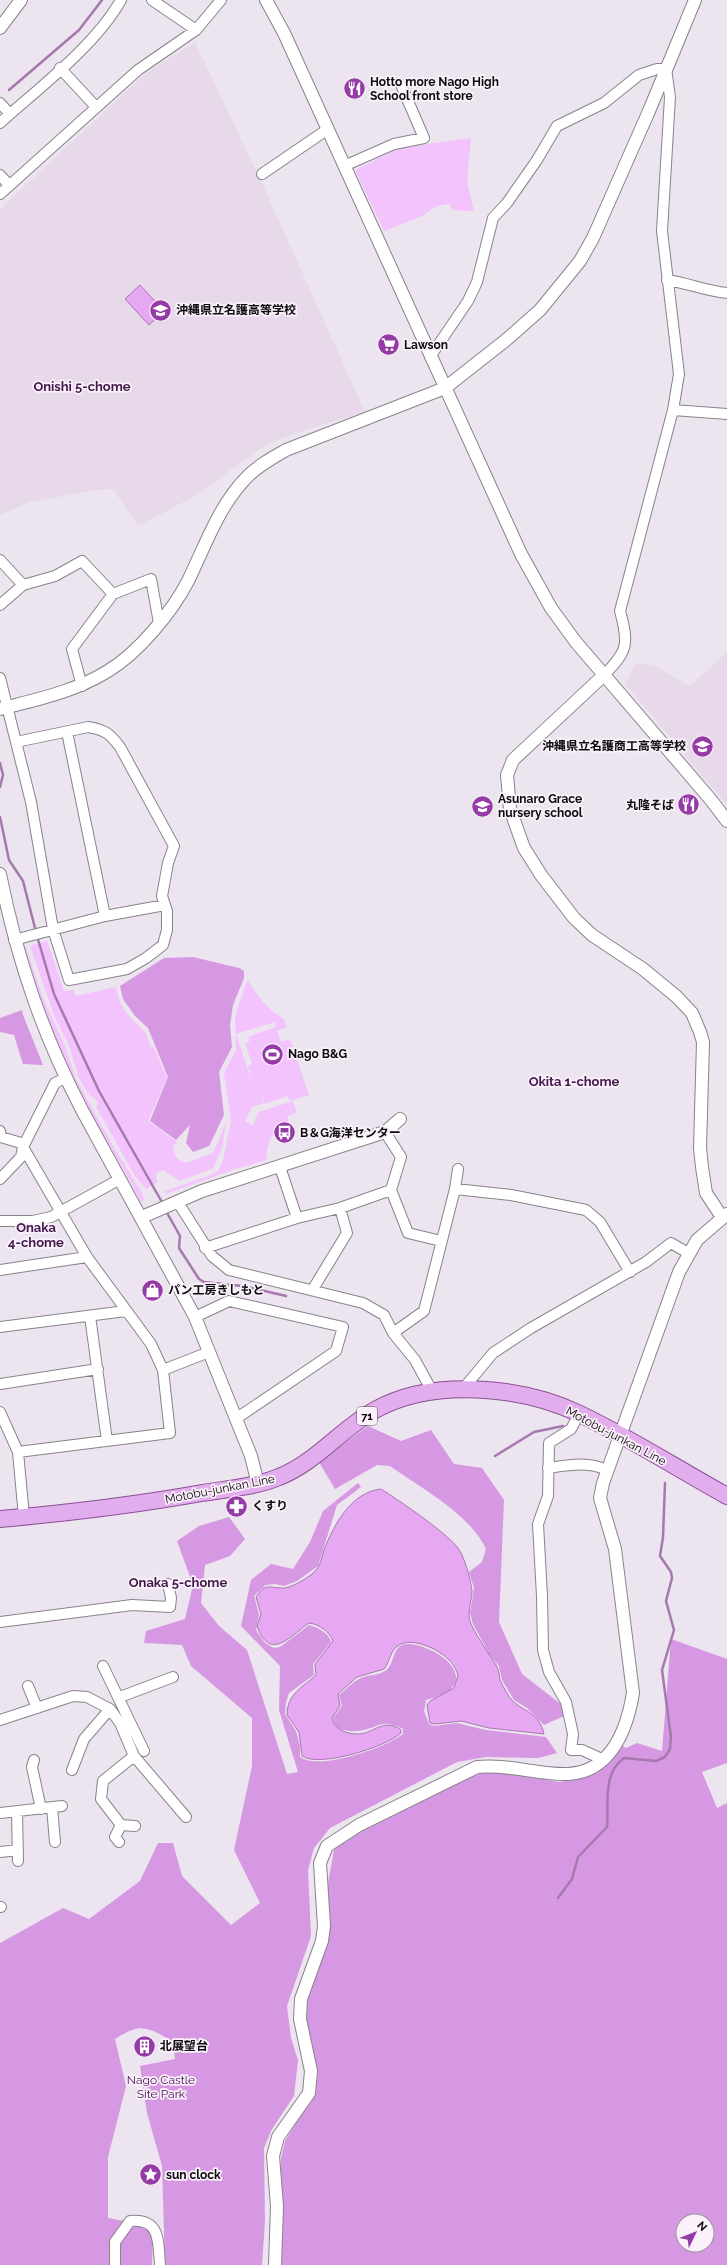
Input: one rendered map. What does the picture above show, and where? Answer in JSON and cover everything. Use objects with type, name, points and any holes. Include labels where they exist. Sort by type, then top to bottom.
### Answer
[{"type":"main road","name":"Motobu-junkan Line","points":[[0,1519],[87,1511],[258,1484],[290,1472],[375,1410],[407,1397],[432,1391],[463,1390],[526,1397],[579,1414],[727,1496]]},
{"type":"street","points":[[0,28],[21,0]]},
{"type":"street","points":[[0,123],[110,20],[121,0]]},
{"type":"street","points":[[152,0],[196,30]]},
{"type":"street","points":[[0,194],[138,70],[196,30],[221,0]]},
{"type":"street","points":[[266,0],[284,33],[430,357],[521,554],[551,608],[575,641],[712,800],[727,821]]},
{"type":"street","points":[[3,708],[44,699],[82,686],[122,661],[159,623],[187,581],[219,515],[237,488],[263,463],[286,450],[445,388],[506,340],[540,310],[580,261],[609,202],[695,0]]},
{"type":"street","points":[[60,68],[96,107]]},
{"type":"street","points":[[430,357],[468,301],[477,282],[494,218],[507,203],[537,160],[557,126],[604,103],[639,75],[657,69],[666,69]]},
{"type":"street","points":[[274,2265],[277,2206],[273,2156],[278,2137],[309,2093],[310,2071],[300,2019],[301,1999],[322,1941],[324,1926],[320,1863],[327,1846],[337,1838],[372,1818],[477,1767],[496,1765],[567,1774],[581,1772],[604,1760],[622,1733],[630,1712],[633,1693],[615,1549],[600,1498],[607,1470],[621,1436],[679,1272],[688,1253],[697,1240],[724,1215],[706,1193],[700,1148],[702,1042],[692,1012],[677,997],[649,974],[592,935],[574,918],[524,848],[510,809],[507,775],[513,760],[620,659],[626,646],[624,627],[620,611],[673,410],[678,374],[662,231],[670,97],[666,69]]},
{"type":"street","points":[[344,166],[394,144],[424,138],[402,87]]},
{"type":"street","points":[[0,103],[10,114]]},
{"type":"street","points":[[262,174],[328,129]]},
{"type":"street","points":[[0,175],[10,185]]},
{"type":"street","points":[[667,280],[683,283],[711,292],[727,293]]},
{"type":"street","points":[[673,410],[727,414]]},
{"type":"street","points":[[0,560],[23,585]]},
{"type":"street","points":[[0,605],[23,585],[55,576],[82,561],[113,594]]},
{"type":"street","points":[[82,686],[72,649],[113,594],[152,579],[159,623]]},
{"type":"street","points":[[0,678],[3,708],[16,742],[31,802],[48,931],[69,980],[127,969],[146,958],[163,945],[167,930],[167,911],[162,896],[168,863],[174,846],[120,747],[110,734],[99,729],[88,727],[16,742]]},
{"type":"street","points":[[67,732],[105,916]]},
{"type":"street","points":[[0,874],[14,940],[34,1006],[65,1078],[120,1179],[147,1215],[195,1317],[237,1418],[253,1461],[258,1484]]},
{"type":"street","points":[[14,940],[105,916],[165,905]]},
{"type":"street","points":[[0,1179],[21,1157],[23,1147],[55,1083],[65,1078]]},
{"type":"street","points":[[147,1215],[174,1202],[230,1181],[280,1167],[385,1132],[400,1119]]},
{"type":"street","points":[[385,1132],[401,1157],[391,1190],[408,1233],[441,1241]]},
{"type":"street","points":[[0,1135],[21,1143],[87,1257],[151,1344],[163,1370],[170,1432],[18,1452]]},
{"type":"street","points":[[280,1167],[297,1218]]},
{"type":"street","points":[[393,1333],[424,1311],[455,1189],[458,1169]]},
{"type":"street","points":[[0,1221],[33,1221],[51,1217],[59,1211],[120,1179]]},
{"type":"street","points":[[455,1189],[511,1195],[586,1210],[600,1222],[630,1272]]},
{"type":"street","points":[[205,1248],[297,1218],[340,1208],[391,1190]]},
{"type":"street","points":[[174,1202],[205,1248],[229,1270],[312,1289],[363,1303],[384,1315],[393,1333],[415,1360],[432,1391]]},
{"type":"street","points":[[312,1289],[347,1233],[340,1208]]},
{"type":"street","points":[[463,1390],[493,1353],[531,1328],[630,1272],[671,1243],[688,1253]]},
{"type":"street","points":[[0,1270],[87,1257]]},
{"type":"street","points":[[195,1317],[229,1301],[343,1327],[336,1351],[237,1418]]},
{"type":"street","points":[[0,1327],[126,1311]]},
{"type":"street","points":[[90,1316],[107,1441]]},
{"type":"street","points":[[163,1370],[210,1352]]},
{"type":"street","points":[[0,1384],[98,1369]]},
{"type":"street","points":[[0,1412],[18,1452],[24,1517]]},
{"type":"street","points":[[579,1414],[571,1429],[549,1443],[548,1496],[538,1524],[543,1650],[549,1672],[566,1702],[573,1734],[571,1750],[582,1750],[604,1760]]},
{"type":"street","points":[[548,1468],[576,1464],[598,1466],[607,1470]]},
{"type":"street","points":[[0,1622],[132,1605],[170,1607],[171,1598],[168,1584]]},
{"type":"street","points":[[103,1666],[120,1697],[144,1751]]},
{"type":"street","points":[[120,1697],[173,1677]]},
{"type":"street","points":[[28,1686],[37,1708]]},
{"type":"street","points":[[0,1720],[73,1696],[87,1697],[110,1709],[131,1724],[134,1756],[186,1817]]},
{"type":"street","points":[[72,1770],[84,1739],[110,1709]]},
{"type":"street","points":[[134,1756],[103,1781],[101,1799],[121,1825],[135,1826]]},
{"type":"street","points":[[34,1760],[32,1767],[41,1809]]},
{"type":"street","points":[[0,1813],[57,1806],[55,1842]]},
{"type":"street","points":[[0,1852],[18,1856],[17,1812]]},
{"type":"street","points":[[119,1842],[116,1837],[121,1825]]},
{"type":"street","points":[[115,2265],[115,2242],[130,2221],[141,2220],[149,2223],[155,2229],[160,2265]]},
{"type":"shaded area","name":"沖縄県立名護高等学校","points":[[195,42],[261,181],[365,412],[315,427],[267,444],[195,496],[138,526],[113,489],[97,490],[29,502],[0,515],[0,209],[144,75]]},
{"type":"shaded area","points":[[471,138],[467,181],[474,211],[453,210],[449,204],[437,206],[422,216],[384,231],[355,170],[399,148]]},
{"type":"shaded area","points":[[140,285],[164,311],[149,325],[125,299]]},
{"type":"shaded area","name":"沖縄県立名護商工高等学校","points":[[727,652],[727,805],[625,684],[636,663],[653,665],[690,686]]},
{"type":"shaded area","points":[[47,941],[64,991],[73,990],[76,996],[116,987],[120,1003],[128,1015],[145,1032],[151,1047],[154,1048],[167,1078],[148,1121],[177,1142],[173,1147],[174,1153],[178,1159],[186,1163],[213,1153],[226,1123],[222,1148],[213,1168],[180,1181],[163,1170],[156,1173],[157,1182],[146,1189],[135,1176],[96,1107],[98,1103],[95,1098],[90,1096],[79,1078],[68,1043],[55,1018],[30,946]]},
{"type":"shaded area","points":[[26,947],[43,998],[65,1046],[76,1079],[112,1144],[142,1193],[144,1199],[141,1202],[84,1100],[60,1052],[34,983],[24,948]]},
{"type":"shaded area","points":[[248,980],[263,1002],[284,1019],[287,1027],[277,1031],[281,1042],[290,1039],[309,1095],[290,1101],[288,1096],[265,1104],[260,1092],[264,1103],[252,1107],[245,1121],[253,1125],[259,1112],[293,1101],[297,1113],[287,1116],[289,1124],[278,1130],[269,1142],[266,1160],[235,1169],[166,1194],[165,1191],[211,1175],[219,1170],[223,1160],[231,1121],[224,1073],[236,1050],[235,1018]],"holes":[[[275,1022],[276,1027],[248,1037],[250,1041],[245,1043],[252,1064],[248,1066],[253,1085],[236,1034]]]},
{"type":"shaded area","points":[[381,1489],[436,1527],[455,1544],[460,1551],[466,1565],[472,1591],[469,1616],[471,1624],[497,1667],[500,1680],[510,1698],[534,1716],[542,1726],[544,1734],[489,1728],[461,1721],[435,1724],[430,1723],[427,1705],[430,1701],[454,1688],[458,1675],[451,1662],[444,1655],[425,1645],[411,1642],[396,1647],[384,1669],[357,1677],[338,1694],[340,1706],[332,1718],[335,1726],[350,1733],[364,1733],[379,1727],[390,1725],[401,1730],[401,1733],[368,1750],[337,1758],[311,1759],[302,1756],[299,1732],[287,1715],[288,1708],[292,1697],[296,1692],[316,1675],[315,1664],[333,1641],[324,1629],[309,1623],[287,1640],[274,1645],[268,1643],[262,1637],[257,1626],[261,1614],[256,1597],[266,1587],[285,1588],[312,1574],[318,1568],[326,1545],[340,1518],[347,1509],[362,1496],[371,1491]]},
{"type":"green space","points":[[193,957],[239,968],[244,971],[244,978],[233,1005],[230,1025],[232,1047],[219,1072],[224,1115],[209,1146],[193,1152],[186,1143],[190,1125],[176,1140],[150,1121],[168,1077],[148,1028],[135,1016],[123,999],[120,986],[164,958]]},
{"type":"green space","points":[[22,1010],[43,1065],[23,1064],[14,1035],[0,1032],[0,1018]]},
{"type":"green space","points":[[368,1426],[401,1441],[431,1430],[454,1464],[482,1468],[504,1500],[499,1622],[522,1674],[562,1705],[564,1716],[544,1725],[527,1708],[514,1700],[502,1680],[499,1666],[489,1654],[473,1624],[470,1613],[474,1588],[469,1572],[482,1562],[486,1549],[479,1537],[469,1525],[444,1503],[390,1466],[377,1465],[335,1489],[319,1462]]},
{"type":"green space","name":"Nago Castle Site Park","points":[[358,1483],[361,1487],[337,1505],[318,1566],[297,1581],[284,1586],[275,1584],[266,1585],[254,1596],[259,1614],[256,1630],[265,1643],[274,1648],[280,1647],[309,1625],[323,1631],[331,1642],[313,1664],[314,1675],[289,1693],[286,1702],[285,1714],[296,1731],[300,1746],[300,1757],[309,1761],[336,1760],[368,1751],[394,1740],[403,1734],[403,1729],[390,1724],[384,1724],[365,1730],[356,1731],[339,1729],[334,1723],[333,1718],[342,1706],[339,1695],[358,1679],[386,1670],[391,1664],[399,1647],[407,1644],[415,1645],[435,1652],[451,1665],[455,1673],[456,1681],[449,1691],[426,1700],[424,1711],[429,1724],[434,1726],[457,1723],[486,1730],[546,1737],[557,1753],[538,1758],[486,1757],[457,1762],[330,1828],[314,1848],[308,1870],[311,1936],[287,2006],[291,2038],[298,2060],[294,2096],[272,2129],[264,2148],[265,2221],[262,2265],[165,2265],[162,2166],[147,2113],[140,2066],[175,2059],[172,2041],[156,2032],[144,2028],[138,2028],[131,2030],[115,2039],[126,2086],[108,2157],[108,2218],[135,2223],[153,2234],[152,2265],[0,2265],[0,1943],[63,1908],[89,1919],[140,1881],[158,1843],[173,1843],[182,1876],[231,1925],[260,1903],[234,1850],[252,1766],[252,1718],[191,1666],[182,1645],[144,1643],[146,1631],[185,1619],[193,1585],[177,1541],[199,1526],[229,1517],[245,1539],[230,1556],[205,1565],[201,1603],[219,1626],[247,1650],[287,1774],[298,1772],[279,1710],[280,1666],[241,1626],[251,1580],[271,1564],[293,1569],[310,1542],[323,1511]]},
{"type":"green space","points":[[671,1639],[727,1659],[727,1763],[702,1772],[717,1808],[727,1803],[727,2265],[281,2265],[279,2255],[283,2216],[280,2180],[281,2158],[285,2141],[315,2092],[318,2074],[306,2020],[309,1988],[334,1850],[352,1832],[462,1780],[482,1773],[505,1772],[559,1782],[578,1779],[592,1774],[609,1763],[621,1745],[626,1748],[637,1743],[662,1751]]},
{"type":"waterway","points":[[9,90],[79,30],[102,0]]},
{"type":"waterway","points":[[0,763],[3,775],[0,787]]},
{"type":"waterway","points":[[0,817],[9,860],[23,881],[36,932]]},
{"type":"waterway","points":[[37,936],[54,994],[99,1091],[163,1204]]},
{"type":"waterway","points":[[166,1211],[180,1236],[179,1248],[199,1279],[204,1282],[243,1286],[286,1296]]},
{"type":"waterway","points":[[495,1456],[534,1432],[563,1426]]},
{"type":"waterway","points":[[558,1898],[572,1879],[578,1857],[607,1827],[607,1799],[609,1781],[617,1764],[624,1758],[656,1761],[665,1757],[670,1749],[671,1737],[662,1670],[674,1630],[666,1601],[672,1578],[671,1572],[660,1556],[663,1537],[665,1483]]},
{"type":"place","name":"Hotto more Nago High School front store","points":[[355,89]]},
{"type":"place","name":"沖縄県立名護高等学校","points":[[160,310]]},
{"type":"place","name":"Lawson","points":[[388,345]]},
{"type":"place","name":"沖縄県立名護商工高等学校","points":[[702,746]]},
{"type":"place","name":"丸隆そば","points":[[689,805]]},
{"type":"place","name":"Asunaro Grace nursery school","points":[[483,806]]},
{"type":"place","name":"Nago B&G","points":[[272,1054]]},
{"type":"place","name":"B＆G海洋センター","points":[[284,1133]]},
{"type":"place","name":"パン工房きしもと","points":[[153,1290]]},
{"type":"place","name":"くすり","points":[[236,1506]]},
{"type":"place","name":"北展望台","points":[[144,2046]]},
{"type":"place","name":"sun clock","points":[[151,2175]]},
{"type":"district","name":"Onishi 5-chome","points":[[82,386]]},
{"type":"district","name":"Okita 1-chome","points":[[574,1081]]},
{"type":"district","name":"Onaka 4-chome","points":[[36,1234]]},
{"type":"district","name":"Onaka 5-chome","points":[[178,1582]]}]
